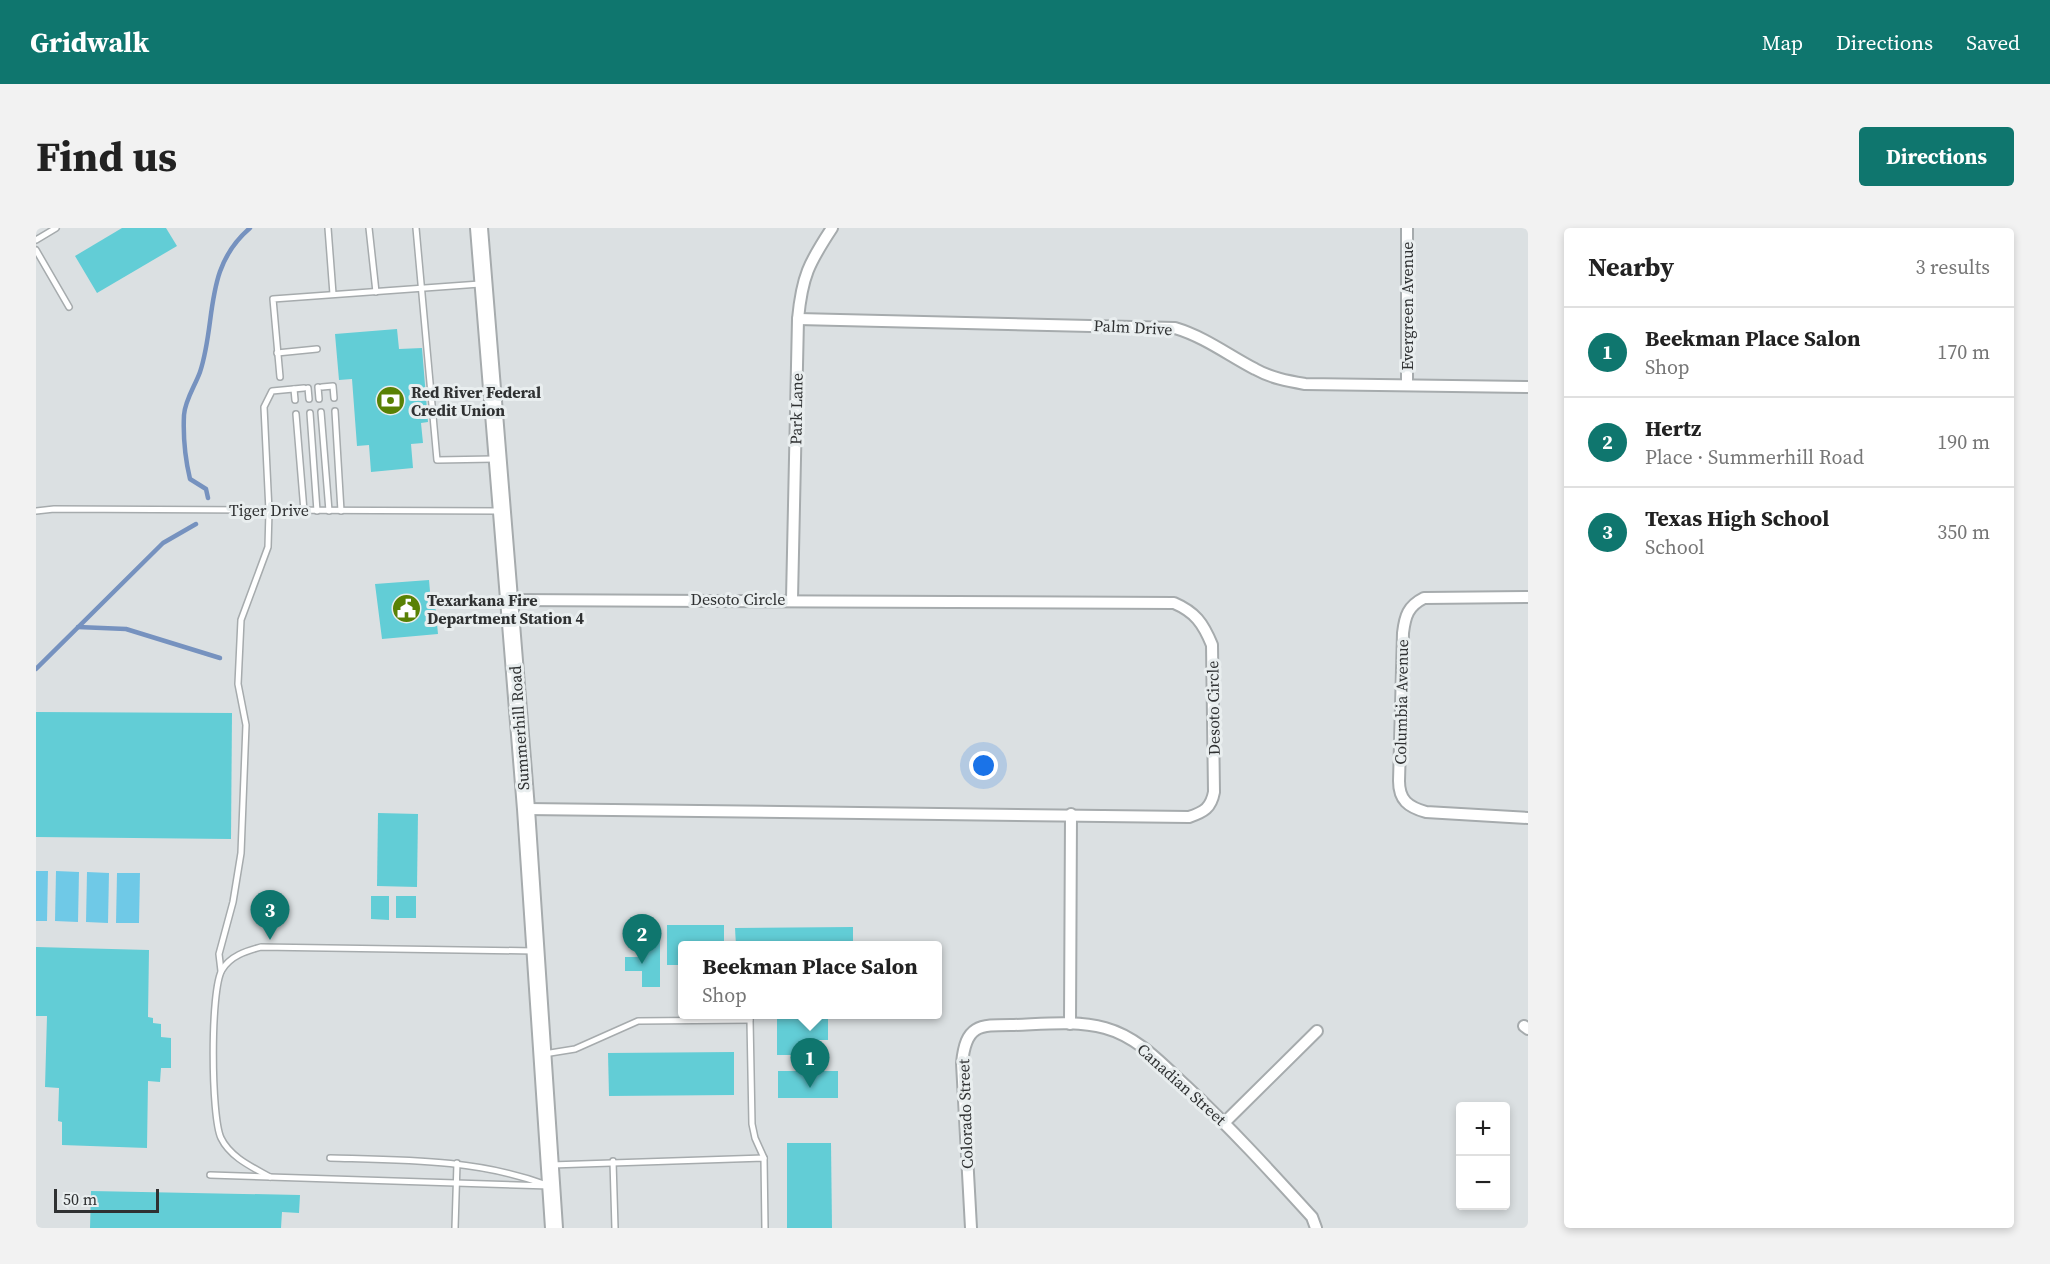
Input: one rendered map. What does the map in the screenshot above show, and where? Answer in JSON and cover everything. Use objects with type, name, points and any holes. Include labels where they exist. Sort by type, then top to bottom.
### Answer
[{"type":"main road","name":"Summerhill Road","points":[[479,228],[526,809],[554,1228]]},
{"type":"street","name":"Park Lane","points":[[792,599],[798,319],[801,285],[809,263],[832,228]]},
{"type":"street","name":"Evergreen Avenue","points":[[1407,228],[1407,384]]},
{"type":"street","name":"Palm Drive","points":[[798,319],[1175,328],[1200,336],[1257,370],[1280,380],[1305,384],[1528,387]]},
{"type":"street","name":"Columbia Avenue","points":[[1528,597],[1424,598],[1413,604],[1405,616],[1402,633],[1399,792],[1404,801],[1415,809],[1426,812],[1528,818]]},
{"type":"street","name":"Desoto Circle","points":[[510,600],[792,599],[1174,603],[1190,610],[1204,624],[1212,645],[1214,792],[1212,803],[1205,812],[1189,817],[526,809]]},
{"type":"street","points":[[1070,1024],[1071,814]]},
{"type":"street","name":"Canadian Street","points":[[1070,1024],[1103,1027],[1128,1036],[1152,1054],[1225,1122],[1312,1217],[1316,1228]]},
{"type":"street","name":"Colorado Street","points":[[971,1228],[962,1062],[968,1033],[979,1027],[994,1025],[1070,1024]]},
{"type":"street","points":[[1225,1122],[1317,1031]]},
{"type":"lane","points":[[36,240],[47,231],[56,228]]},
{"type":"lane","points":[[328,228],[333,294]]},
{"type":"lane","points":[[369,228],[376,292]]},
{"type":"lane","points":[[416,228],[437,460],[497,458]]},
{"type":"lane","points":[[36,250],[69,307]]},
{"type":"lane","points":[[280,377],[273,298],[484,284]]},
{"type":"lane","points":[[278,353],[317,350]]},
{"type":"lane","points":[[319,399],[320,387],[333,386],[334,398]]},
{"type":"lane","points":[[270,1177],[241,1161],[227,1147],[221,1138],[214,1117],[215,994],[221,971],[219,954],[233,902],[241,853],[246,725],[237,684],[241,620],[245,604],[265,562],[268,548],[269,511],[264,407],[272,391],[306,388],[309,399]]},
{"type":"lane","points":[[294,389],[295,400]]},
{"type":"lane","points":[[321,411],[330,511]]},
{"type":"lane","points":[[334,411],[341,511]]},
{"type":"lane","points":[[310,413],[317,511]]},
{"type":"lane","points":[[296,414],[304,511]]},
{"type":"lane","name":"Tiger Drive","points":[[36,511],[502,512]]},
{"type":"lane","points":[[221,971],[238,955],[261,947],[535,951]]},
{"type":"lane","points":[[542,1054],[575,1049],[638,1021],[694,1019]]},
{"type":"lane","points":[[750,1019],[752,1124],[755,1138],[764,1158],[765,1228]]},
{"type":"lane","points":[[330,1158],[457,1163],[514,1173],[551,1186]]},
{"type":"lane","points":[[550,1165],[613,1161],[764,1158]]},
{"type":"lane","points":[[613,1161],[615,1228]]},
{"type":"lane","points":[[454,1228],[457,1163]]},
{"type":"lane","points":[[210,1175],[551,1186]]},
{"type":"shaded area","points":[[36,871],[48,871],[47,921],[36,921]]},
{"type":"shaded area","points":[[56,871],[79,872],[78,922],[55,921]]},
{"type":"shaded area","points":[[87,872],[109,873],[108,923],[86,922]]},
{"type":"shaded area","points":[[117,873],[140,873],[139,923],[116,923]]},
{"type":"building","points":[[122,228],[166,228],[177,246],[97,293],[75,256]]},
{"type":"building","name":"Red River Federal Credit Union","points":[[397,329],[399,349],[422,348],[428,422],[421,423],[423,443],[411,444],[413,468],[371,472],[369,445],[357,446],[352,379],[339,380],[335,334]]},
{"type":"building","name":"Texarkana Fire Department Station 4","points":[[429,580],[431,603],[435,603],[438,634],[382,639],[375,584]]},
{"type":"building","points":[[36,712],[232,713],[231,839],[36,837]]},
{"type":"building","points":[[378,813],[418,814],[417,887],[377,886]]},
{"type":"building","points":[[371,896],[389,896],[389,920],[371,919]]},
{"type":"building","points":[[396,896],[416,896],[416,918],[396,918]]},
{"type":"building","points":[[667,925],[724,925],[724,941],[678,941],[678,965],[667,965]]},
{"type":"building","points":[[853,927],[853,941],[736,941],[735,928]]},
{"type":"building","points":[[638,937],[660,937],[660,987],[642,987],[642,971],[625,971],[625,957],[638,957]]},
{"type":"building","points":[[36,947],[149,950],[148,1017],[153,1018],[153,1023],[161,1024],[161,1037],[171,1038],[171,1068],[161,1068],[160,1082],[148,1081],[147,1148],[62,1145],[62,1122],[58,1121],[59,1088],[45,1087],[47,1016],[36,1016]]},
{"type":"building","points":[[777,1019],[828,1019],[828,1040],[809,1040],[809,1055],[777,1055]]},
{"type":"building","points":[[734,1052],[734,1095],[609,1096],[608,1053]]},
{"type":"building","points":[[778,1071],[838,1071],[838,1098],[778,1098]]},
{"type":"building","points":[[787,1143],[831,1143],[832,1228],[787,1228]]},
{"type":"building","points":[[91,1191],[300,1195],[299,1213],[282,1212],[281,1228],[90,1228]]},
{"type":"waterway","points":[[208,498],[206,489],[190,479],[184,439],[185,409],[205,353],[218,278],[235,244],[250,228]]},
{"type":"waterway","points":[[36,669],[163,543],[196,524]]},
{"type":"waterway","points":[[78,627],[126,629],[220,658]]},
{"type":"place","name":"Red River Federal Credit Union","points":[[390,401]]},
{"type":"place","name":"Texarkana Fire Department Station 4","points":[[406,609]]},
{"type":"place","name":"Texas High School","points":[[270,940]]},
{"type":"place","name":"Hertz","points":[[642,964]]},
{"type":"place","name":"Beekman Place Salon","points":[[810,1088]]}]
